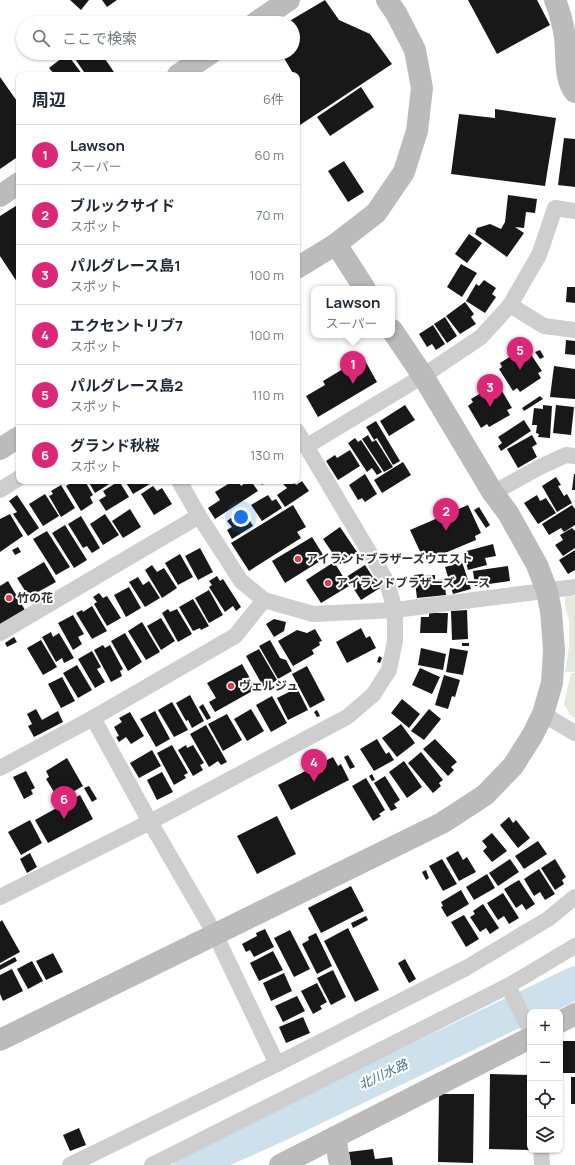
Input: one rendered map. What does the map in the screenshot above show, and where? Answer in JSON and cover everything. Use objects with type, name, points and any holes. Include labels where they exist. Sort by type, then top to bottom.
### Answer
[{"type":"street","points":[[265,16],[289,0]]},
{"type":"street","points":[[300,266],[336,244],[376,213],[404,172],[416,131],[422,88],[415,50],[396,13],[387,0]]},
{"type":"street","points":[[555,0],[562,18],[568,81],[575,92]]},
{"type":"street","points":[[182,72],[200,60]]},
{"type":"street","points":[[0,196],[16,185]]},
{"type":"street","points":[[307,446],[423,376],[480,337],[510,305],[539,255],[555,208],[575,211]]},
{"type":"street","points":[[336,244],[364,286]]},
{"type":"street","points":[[510,305],[544,326],[575,330]]},
{"type":"street","points":[[0,1040],[442,823],[485,795],[513,766],[532,736],[543,714],[552,682],[554,650],[551,611],[547,591],[537,565],[508,513],[493,493],[423,376],[395,334]]},
{"type":"street","points":[[0,897],[150,822],[347,717],[374,695],[389,670],[395,641],[395,610],[387,582],[300,436]]},
{"type":"street","points":[[0,449],[16,439]]},
{"type":"street","points":[[493,493],[540,467],[566,455],[575,456]]},
{"type":"street","points":[[0,490],[16,480]]},
{"type":"street","points":[[180,484],[241,581],[264,600],[312,614],[395,610],[575,587]]},
{"type":"street","points":[[0,634],[199,516]]},
{"type":"street","points":[[0,768],[93,718],[235,636],[264,600]]},
{"type":"street","points":[[543,714],[575,733]]},
{"type":"street","points":[[93,718],[150,822],[215,934],[277,1064]]},
{"type":"street","points":[[70,1165],[277,1064],[466,968],[548,919],[575,898]]},
{"type":"street","points":[[152,1165],[508,986],[575,946]]},
{"type":"street","points":[[508,986],[527,1024]]},
{"type":"street","points":[[563,1020],[575,1014]]},
{"type":"street","points":[[280,1165],[527,1040]]},
{"type":"street","points":[[335,1137],[340,1165]]},
{"type":"street","points":[[541,1153],[542,1165]]},
{"type":"shaded area","points":[[565,594],[575,596],[575,672],[565,672],[569,647],[569,620],[565,606]]},
{"type":"shaded area","points":[[571,673],[575,673],[575,718],[570,715],[564,704]]},
{"type":"building","points":[[70,0],[89,0],[81,10]]},
{"type":"building","points":[[102,0],[117,0],[107,7]]},
{"type":"building","points":[[325,0],[339,20],[370,34],[392,64],[300,125],[300,72],[292,72],[285,60],[300,60],[300,16],[298,16]]},
{"type":"building","points":[[468,0],[537,0],[550,25],[497,54]]},
{"type":"building","points":[[59,60],[72,60],[81,72],[52,72],[49,68]]},
{"type":"building","points":[[76,60],[106,60],[114,72],[84,72]]},
{"type":"building","points":[[0,77],[16,100],[16,158],[0,169]]},
{"type":"building","points":[[361,87],[374,107],[330,136],[317,117]]},
{"type":"building","points":[[495,109],[556,118],[545,186],[451,174],[459,114],[495,118]]},
{"type":"building","points":[[564,138],[575,139],[575,187],[558,185]]},
{"type":"building","points":[[344,161],[364,192],[348,202],[328,171]]},
{"type":"building","points":[[508,195],[537,199],[535,213],[526,212],[524,228],[515,227],[524,233],[507,257],[475,234],[477,228],[490,224],[501,229],[505,222]]},
{"type":"building","points":[[16,206],[16,280],[0,256],[0,216]]},
{"type":"building","points":[[469,234],[482,243],[467,263],[455,254]]},
{"type":"building","points":[[461,264],[477,273],[462,297],[447,287]]},
{"type":"building","points":[[484,280],[496,288],[492,294],[496,297],[485,313],[466,301],[476,284],[479,286]]},
{"type":"building","points":[[567,287],[575,287],[575,303],[566,302]]},
{"type":"building","points":[[465,302],[474,314],[471,317],[476,324],[460,334],[446,316]]},
{"type":"building","points":[[445,317],[457,336],[447,343],[434,324]]},
{"type":"building","points":[[433,325],[445,344],[436,350],[432,344],[427,347],[419,334]]},
{"type":"building","points":[[566,340],[575,341],[575,355],[565,354]]},
{"type":"building","points":[[521,350],[523,354],[528,350],[542,371],[538,373],[541,378],[520,392],[517,388],[513,391],[499,369],[502,367],[500,363]]},
{"type":"building","points":[[540,350],[544,357],[540,359],[535,352]]},
{"type":"building","points":[[363,357],[377,382],[318,417],[306,396],[325,385],[323,381]]},
{"type":"building","points":[[554,366],[575,369],[575,399],[550,397]]},
{"type":"building","points":[[499,386],[512,408],[507,410],[510,415],[489,427],[487,424],[481,428],[468,406],[473,402],[471,399],[491,387],[492,390]]},
{"type":"building","points":[[540,396],[543,399],[524,411],[522,408]]},
{"type":"building","points":[[405,405],[415,420],[389,436],[380,421]]},
{"type":"building","points":[[543,405],[552,406],[550,438],[538,437],[539,434],[536,433],[537,425],[532,425],[534,408],[543,409]]},
{"type":"building","points":[[556,405],[574,407],[571,435],[553,433]]},
{"type":"building","points":[[524,420],[531,431],[501,451],[498,446],[502,443],[498,437]]},
{"type":"building","points":[[376,421],[400,461],[393,465],[377,438],[374,440],[366,427]]},
{"type":"building","points":[[368,435],[372,442],[376,440],[393,467],[384,472],[362,439]]},
{"type":"building","points":[[532,435],[537,444],[532,447],[537,457],[518,468],[507,449]]},
{"type":"building","points":[[355,438],[358,442],[361,440],[382,472],[377,475],[372,468],[367,472],[348,443]]},
{"type":"building","points":[[350,450],[360,466],[338,480],[326,461],[335,455],[337,458]]},
{"type":"building","points":[[403,462],[411,475],[382,493],[374,480]]},
{"type":"building","points":[[365,474],[377,494],[365,502],[362,498],[358,500],[349,485]]},
{"type":"building","points":[[574,474],[575,490],[572,490]]},
{"type":"building","points":[[556,477],[561,485],[558,486],[564,496],[567,494],[572,503],[557,512],[542,486]]},
{"type":"building","points":[[302,481],[309,491],[285,507],[277,495],[287,488],[283,484],[296,485],[300,484]]},
{"type":"building","points":[[69,484],[87,484],[93,495],[90,497],[93,503],[81,511],[66,486]]},
{"type":"building","points":[[90,484],[109,484],[95,493]]},
{"type":"building","points":[[114,484],[121,484],[129,497],[106,511],[99,500],[106,496],[103,491]]},
{"type":"building","points":[[127,484],[150,484],[133,494]]},
{"type":"building","points":[[228,484],[240,484],[241,486],[244,484],[253,484],[258,491],[215,519],[208,508],[220,500],[215,492]]},
{"type":"building","points":[[61,485],[75,508],[61,517],[49,496],[53,494],[51,491]]},
{"type":"building","points":[[153,486],[157,491],[162,488],[172,504],[154,515],[141,494]]},
{"type":"building","points":[[45,494],[59,516],[43,526],[29,504]]},
{"type":"building","points":[[17,495],[39,528],[28,536],[13,514],[17,512],[9,501]]},
{"type":"building","points":[[268,495],[272,501],[276,499],[282,508],[262,521],[251,505]]},
{"type":"building","points":[[537,495],[540,501],[546,498],[556,513],[538,524],[524,503]]},
{"type":"building","points":[[293,505],[306,527],[297,532],[301,538],[249,571],[231,543]]},
{"type":"building","points":[[468,505],[481,533],[475,536],[476,540],[433,558],[431,554],[423,558],[410,530]]},
{"type":"building","points":[[572,505],[575,509],[575,525],[564,532],[561,528],[549,535],[542,524]]},
{"type":"building","points":[[479,507],[490,525],[486,528],[474,510]]},
{"type":"building","points":[[130,509],[141,527],[123,538],[112,521]]},
{"type":"building","points":[[243,509],[253,526],[232,539],[227,530],[232,527],[227,521]]},
{"type":"building","points":[[10,514],[23,536],[0,552],[0,519]]},
{"type":"building","points":[[105,514],[119,535],[103,545],[90,524]]},
{"type":"building","points":[[81,516],[100,548],[92,553],[87,546],[83,548],[68,524]]},
{"type":"building","points":[[65,525],[87,560],[74,568],[52,533]]},
{"type":"building","points":[[340,527],[357,552],[340,564],[323,539]]},
{"type":"building","points":[[572,528],[575,531],[575,548],[563,556],[555,545],[563,540],[560,535]]},
{"type":"building","points":[[47,531],[70,567],[56,575],[33,539]]},
{"type":"building","name":"アイランドブラザーズウエスト","points":[[312,537],[325,558],[285,583],[272,561]]},
{"type":"building","points":[[493,544],[496,556],[485,558],[487,565],[468,570],[463,552]]},
{"type":"building","points":[[18,547],[21,552],[15,555],[12,550]]},
{"type":"building","points":[[200,548],[213,572],[198,580],[185,556]]},
{"type":"building","points":[[575,550],[575,570],[568,574],[559,560]]},
{"type":"building","points":[[180,554],[193,577],[178,585],[165,563]]},
{"type":"building","points":[[44,562],[56,582],[29,597],[17,578]]},
{"type":"building","name":"アイランドブラザーズノース","points":[[334,562],[349,586],[321,603],[306,580]]},
{"type":"building","points":[[462,562],[471,589],[453,594],[445,567]]},
{"type":"building","points":[[152,565],[157,572],[164,568],[177,588],[162,598],[145,570]]},
{"type":"building","points":[[365,565],[380,588],[361,600],[346,577]]},
{"type":"building","points":[[508,566],[510,581],[475,586],[473,571]]},
{"type":"building","points":[[423,574],[424,576],[435,575],[435,580],[444,579],[446,595],[417,598],[414,575]]},
{"type":"building","points":[[217,576],[220,581],[223,579],[241,607],[236,611],[233,606],[225,612],[209,587],[212,585],[209,581]]},
{"type":"building","points":[[138,577],[143,585],[149,581],[160,598],[145,607],[129,582]]},
{"type":"building","name":"竹の花","points":[[8,581],[25,610],[0,625],[0,586]]},
{"type":"building","points":[[129,587],[141,608],[126,617],[114,595]]},
{"type":"building","points":[[209,590],[223,615],[209,623],[195,598]]},
{"type":"building","points":[[99,593],[103,598],[107,596],[121,618],[107,626],[94,604],[97,602],[93,597]]},
{"type":"building","points":[[193,599],[209,626],[201,630],[200,628],[193,631],[179,607]]},
{"type":"building","points":[[92,606],[107,631],[92,639],[76,613],[82,610],[83,612]]},
{"type":"building","points":[[168,609],[170,612],[177,609],[192,634],[178,642],[162,613]]},
{"type":"building","points":[[467,610],[468,639],[452,640],[451,611]]},
{"type":"building","points":[[429,613],[448,613],[447,633],[420,633],[421,617],[429,617]]},
{"type":"building","points":[[73,615],[84,634],[78,637],[82,644],[73,650],[58,623]]},
{"type":"building","points":[[161,618],[175,641],[161,650],[147,626]]},
{"type":"building","points":[[274,619],[286,622],[284,631],[274,637],[266,624]]},
{"type":"building","points":[[142,622],[160,652],[146,660],[128,631]]},
{"type":"building","points":[[361,628],[366,638],[370,636],[376,648],[347,663],[336,642]]},
{"type":"building","points":[[315,629],[322,641],[319,642],[320,645],[312,650],[314,654],[293,666],[278,641],[297,630],[307,633]]},
{"type":"building","points":[[51,632],[53,637],[59,633],[74,658],[64,663],[62,658],[56,662],[42,637]]},
{"type":"building","points":[[125,633],[142,662],[128,671],[111,641]]},
{"type":"building","points":[[14,637],[17,642],[7,647],[5,643]]},
{"type":"building","points":[[41,640],[57,667],[43,675],[27,648]]},
{"type":"building","points":[[270,640],[280,658],[286,660],[292,671],[278,679],[259,646]]},
{"type":"building","points":[[462,643],[469,643],[469,646],[462,646]]},
{"type":"building","points":[[103,645],[105,648],[110,645],[123,669],[120,671],[122,676],[111,682],[94,650]]},
{"type":"building","points":[[421,648],[446,654],[443,670],[418,665]]},
{"type":"building","points":[[450,648],[468,651],[463,675],[446,672]]},
{"type":"building","points":[[259,649],[277,680],[264,688],[246,656]]},
{"type":"building","points":[[92,651],[101,667],[97,669],[105,682],[95,688],[78,659]]},
{"type":"building","points":[[379,656],[382,658],[380,663],[377,662]]},
{"type":"building","name":"ヴェルジュ","points":[[242,664],[256,689],[215,712],[209,702],[216,698],[207,683]]},
{"type":"building","points":[[77,665],[92,690],[78,698],[63,673]]},
{"type":"building","points":[[307,666],[325,700],[310,708],[292,674]]},
{"type":"building","points":[[420,668],[440,677],[432,694],[412,685]]},
{"type":"building","points":[[444,675],[460,680],[455,697],[452,696],[448,709],[435,705]]},
{"type":"building","points":[[62,677],[75,701],[61,708],[48,684]]},
{"type":"building","points":[[297,688],[308,710],[288,720],[277,698]]},
{"type":"building","points":[[190,695],[204,721],[192,728],[188,720],[186,721],[176,703]]},
{"type":"building","points":[[272,696],[287,723],[271,732],[256,705]]},
{"type":"building","points":[[402,699],[420,714],[409,728],[391,713]]},
{"type":"building","points":[[172,702],[188,730],[174,737],[158,710]]},
{"type":"building","points":[[203,704],[211,718],[207,720],[199,707]]},
{"type":"building","points":[[36,709],[42,720],[58,711],[63,722],[34,737],[28,726],[32,724],[27,714]]},
{"type":"building","points":[[251,709],[264,731],[247,741],[234,719]]},
{"type":"building","points":[[429,709],[441,719],[424,740],[411,731]]},
{"type":"building","points":[[317,710],[320,716],[317,717],[314,712]]},
{"type":"building","points":[[155,711],[170,739],[156,747],[140,719]]},
{"type":"building","points":[[130,712],[144,736],[131,744],[126,737],[119,742],[116,737],[119,736],[114,727],[122,722],[119,718]]},
{"type":"building","points":[[227,714],[242,740],[223,751],[208,724]]},
{"type":"building","points":[[401,724],[415,743],[397,757],[382,738]]},
{"type":"building","points":[[206,725],[227,762],[221,765],[218,761],[209,767],[190,734]]},
{"type":"building","points":[[377,739],[386,754],[389,752],[394,760],[374,771],[360,749]]},
{"type":"building","points":[[435,739],[457,762],[451,767],[454,770],[448,776],[423,749]]},
{"type":"building","points":[[172,745],[188,773],[184,775],[186,778],[174,785],[157,753]]},
{"type":"building","points":[[186,745],[187,748],[193,745],[204,763],[200,765],[203,770],[193,776],[178,750]]},
{"type":"building","points":[[152,750],[161,766],[139,778],[130,763]]},
{"type":"building","points":[[421,752],[443,780],[439,783],[441,786],[433,793],[408,763]]},
{"type":"building","points":[[348,755],[355,767],[350,769],[344,757]]},
{"type":"building","points":[[333,757],[338,766],[341,764],[349,780],[291,810],[278,785]]},
{"type":"building","points":[[67,758],[83,786],[59,800],[46,779],[49,777],[46,771]]},
{"type":"building","points":[[404,761],[422,787],[407,798],[389,772]]},
{"type":"building","points":[[26,771],[35,788],[31,790],[33,794],[24,799],[13,777]]},
{"type":"building","points":[[162,772],[173,792],[157,800],[147,780]]},
{"type":"building","points":[[372,774],[375,780],[372,781],[369,776]]},
{"type":"building","points":[[385,776],[400,800],[394,804],[397,808],[391,811],[374,783]]},
{"type":"building","points":[[366,778],[385,810],[379,814],[381,816],[373,821],[352,786]]},
{"type":"building","points":[[89,786],[97,799],[92,802],[84,788]]},
{"type":"building","points":[[80,795],[93,819],[48,843],[35,820]]},
{"type":"building","points":[[277,816],[296,854],[257,874],[237,836]]},
{"type":"building","points":[[509,817],[513,823],[516,820],[530,838],[518,848],[500,825]]},
{"type":"building","points":[[30,820],[42,843],[21,855],[8,832]]},
{"type":"building","points":[[492,833],[507,851],[492,862],[483,851],[487,847],[482,841]]},
{"type":"building","points":[[538,841],[547,854],[524,869],[515,856]]},
{"type":"building","points":[[458,851],[463,860],[467,857],[476,872],[459,881],[446,858]]},
{"type":"building","points":[[30,853],[37,867],[27,873],[20,859]]},
{"type":"building","points":[[442,859],[457,884],[443,891],[429,866]]},
{"type":"building","points":[[510,859],[519,872],[498,886],[489,873]]},
{"type":"building","points":[[555,859],[566,877],[562,880],[564,884],[555,890],[541,868]]},
{"type":"building","points":[[539,869],[555,894],[545,900],[540,892],[534,896],[524,879]]},
{"type":"building","points":[[426,870],[429,878],[426,880],[422,872]]},
{"type":"building","points":[[487,874],[495,888],[474,900],[466,887]]},
{"type":"building","points":[[519,880],[535,904],[526,910],[522,904],[516,908],[504,889]]},
{"type":"building","points":[[351,886],[364,911],[321,933],[308,908]]},
{"type":"building","points":[[461,890],[469,904],[447,917],[441,907],[443,906],[441,902]]},
{"type":"building","points":[[503,893],[519,918],[509,924],[504,916],[498,920],[487,903]]},
{"type":"building","points":[[483,904],[499,928],[490,934],[486,928],[480,932],[470,917],[475,914],[473,911]]},
{"type":"building","points":[[464,915],[479,939],[466,947],[451,922]]},
{"type":"building","points":[[366,916],[368,920],[353,928],[351,923]]},
{"type":"building","points":[[2,920],[20,952],[0,963],[0,922]]},
{"type":"building","points":[[348,928],[379,990],[355,1002],[324,941]]},
{"type":"building","points":[[265,929],[274,947],[254,957],[250,950],[246,952],[242,944],[257,936],[256,933]]},
{"type":"building","points":[[290,930],[310,969],[294,977],[274,938]]},
{"type":"building","points":[[316,933],[332,966],[317,974],[302,944],[309,940],[308,937]]},
{"type":"building","points":[[273,951],[283,970],[259,981],[250,963]]},
{"type":"building","points":[[53,953],[63,972],[46,980],[36,961]]},
{"type":"building","points":[[15,957],[17,961],[0,970],[0,965]]},
{"type":"building","points":[[405,959],[416,979],[409,983],[398,963]]},
{"type":"building","points":[[32,961],[43,981],[28,989],[17,969]]},
{"type":"building","points":[[12,969],[23,991],[3,1001],[0,994],[0,975]]},
{"type":"building","points":[[333,970],[346,997],[331,1005],[317,978]]},
{"type":"building","points":[[284,973],[292,991],[271,1001],[263,983]]},
{"type":"building","points":[[317,983],[327,1002],[320,1006],[322,1009],[313,1014],[301,991]]},
{"type":"building","points":[[297,996],[305,1011],[283,1022],[275,1006]]},
{"type":"building","points":[[303,1017],[310,1033],[286,1043],[279,1027]]},
{"type":"building","points":[[563,1041],[575,1041],[575,1073],[563,1073]]},
{"type":"building","points":[[490,1074],[527,1075],[527,1150],[489,1149]]},
{"type":"building","points":[[571,1077],[575,1077],[575,1104],[571,1104]]},
{"type":"building","points":[[439,1094],[474,1094],[473,1163],[438,1162]]},
{"type":"building","points":[[79,1128],[86,1145],[70,1151],[63,1135]]},
{"type":"building","points":[[373,1149],[375,1159],[392,1157],[393,1165],[351,1165],[349,1152]]},
{"type":"waterway","name":"北川水路","points":[[190,1165],[282,1124],[575,983]]},
{"type":"place","name":"パルグレース島2","points":[[520,370]]},
{"type":"place","name":"Lawson","points":[[353,384]]},
{"type":"place","name":"パルグレース島1","points":[[490,407]]},
{"type":"place","name":"ブルックサイド","points":[[446,531]]},
{"type":"place","name":"アイランドブラザーズウエスト","points":[[298,559]]},
{"type":"place","name":"アイランドブラザーズノース","points":[[328,583]]},
{"type":"place","name":"竹の花","points":[[9,598]]},
{"type":"place","name":"ヴェルジュ","points":[[231,686]]},
{"type":"place","name":"エクセントリブ7","points":[[314,782]]},
{"type":"place","name":"グランド秋桜","points":[[64,819]]}]
